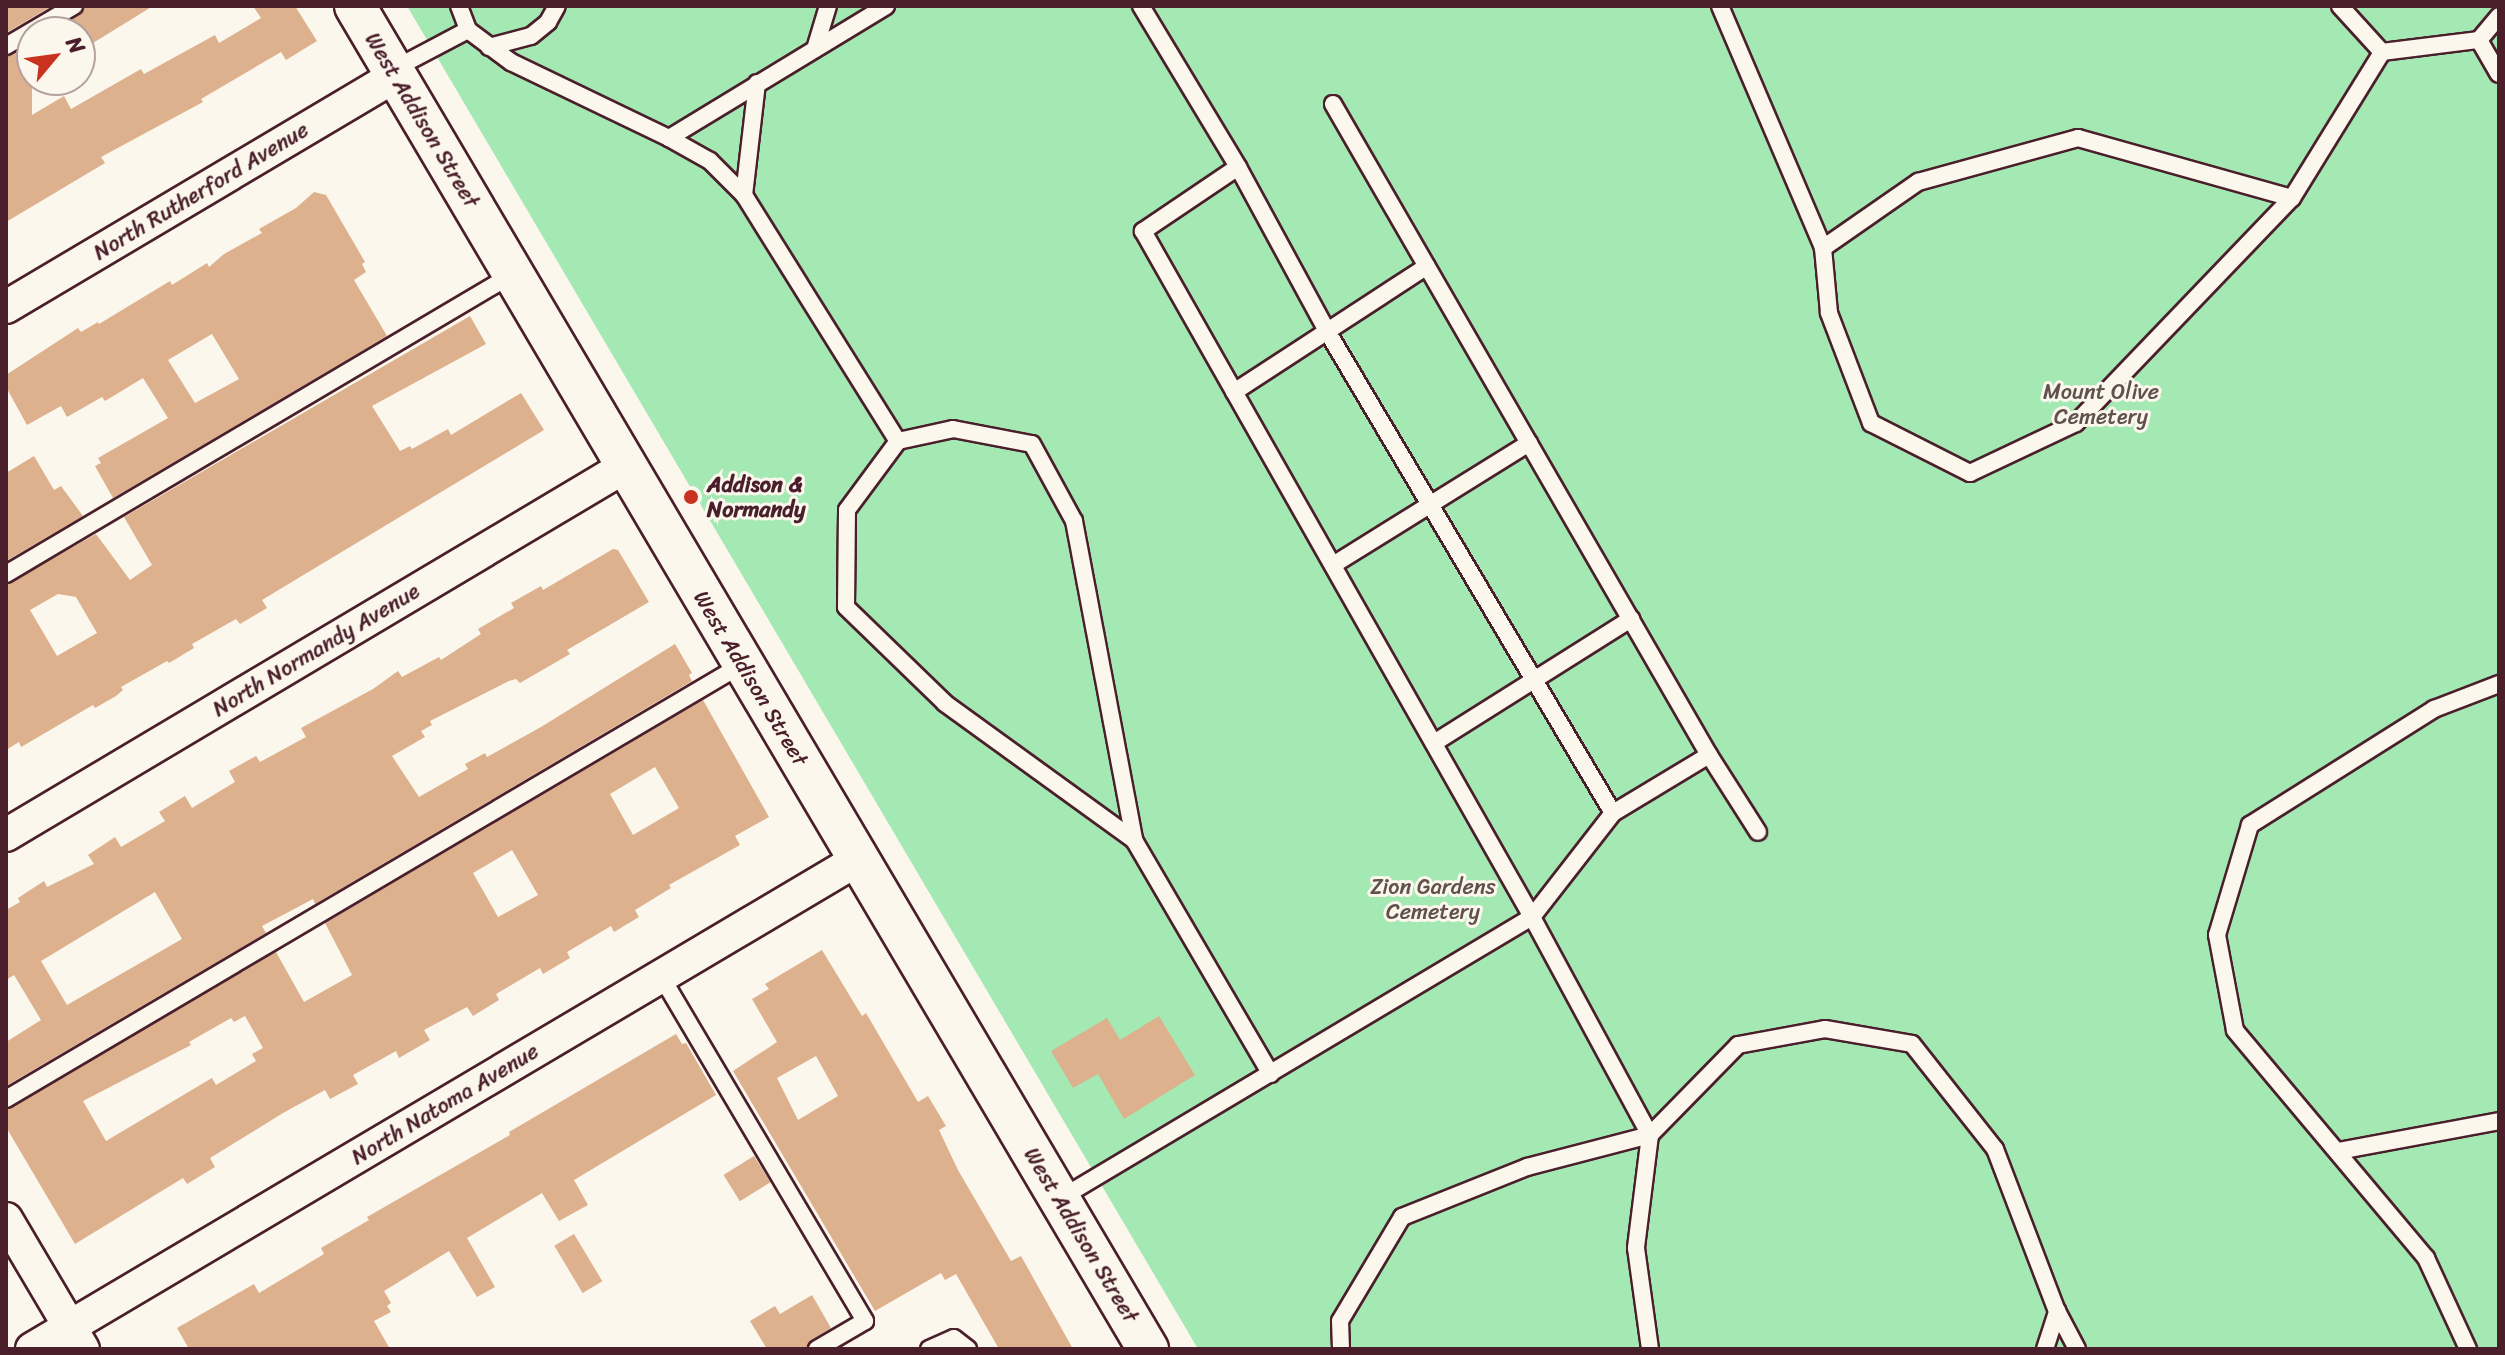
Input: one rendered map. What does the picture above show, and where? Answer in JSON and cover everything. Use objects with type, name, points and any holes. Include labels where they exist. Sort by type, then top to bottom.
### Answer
[{"type":"street","name":"West Addison Street","points":[[355,6],[1148,1349]]},
{"type":"street","name":"North Rutherford Avenue","points":[[6,307],[394,72]]},
{"type":"street","name":"North Normandy Avenue","points":[[6,835],[626,466]]},
{"type":"street","name":"North Natoma Avenue","points":[[32,1349],[77,1338],[661,976],[859,859]]},
{"type":"street","points":[[6,1219],[77,1338]]},
{"type":"lane","points":[[6,46],[74,6]]},
{"type":"lane","points":[[459,6],[468,30],[511,62],[710,161],[744,195],[898,441]]},
{"type":"lane","points":[[468,30],[471,6]]},
{"type":"lane","points":[[489,47],[531,36],[548,22],[557,6]]},
{"type":"lane","points":[[815,49],[828,6]]},
{"type":"lane","points":[[669,138],[886,6]]},
{"type":"lane","points":[[1141,6],[1238,167],[1327,331],[1613,813]]},
{"type":"lane","points":[[1720,6],[1823,248],[1829,313],[1871,423],[1970,473],[2076,423],[2292,198],[2382,52]]},
{"type":"lane","points":[[2340,6],[2382,52]]},
{"type":"lane","points":[[2382,52],[2479,40],[2499,16]]},
{"type":"lane","points":[[394,72],[468,30]]},
{"type":"lane","points":[[2479,40],[2499,74]]},
{"type":"lane","points":[[744,195],[757,83]]},
{"type":"lane","points":[[1333,104],[1709,755],[1758,832]]},
{"type":"lane","points":[[1823,248],[1918,182],[2078,138],[2292,198]]},
{"type":"lane","points":[[1238,167],[1143,231],[1532,917],[1650,1135],[1636,1248],[1650,1349]]},
{"type":"lane","points":[[1234,392],[1427,266]]},
{"type":"lane","points":[[6,574],[513,274]]},
{"type":"lane","points":[[1134,840],[945,703],[846,607],[847,510],[898,441],[953,429],[1032,444],[1074,521],[1134,840],[1271,1074]]},
{"type":"lane","points":[[1333,565],[1529,443]]},
{"type":"lane","points":[[1434,743],[1631,619]]},
{"type":"lane","points":[[6,1099],[743,664]]},
{"type":"lane","points":[[2468,1349],[2426,1258],[2235,1030],[2217,935],[2250,825],[2434,709],[2499,684]]},
{"type":"lane","points":[[1059,1199],[1532,917],[1613,813],[1709,755]]},
{"type":"lane","points":[[661,976],[865,1321],[817,1349]]},
{"type":"lane","points":[[1341,1349],[1340,1321],[1402,1217],[1527,1167],[1650,1135],[1738,1045],[1825,1029],[1912,1044],[1995,1149],[2057,1311],[2077,1349]]},
{"type":"lane","points":[[2339,1151],[2499,1121]]},
{"type":"lane","points":[[2045,1349],[2057,1311]]},
{"type":"lane","points":[[929,1349],[954,1338],[968,1349]]},
{"type":"green space","points":[[407,6],[2499,6],[2499,1349],[1198,1349]]},
{"type":"building","points":[[6,6],[52,6],[35,16],[16,16],[16,27],[6,33]]},
{"type":"building","points":[[85,6],[153,6],[96,41],[96,16],[80,15]]},
{"type":"building","points":[[253,6],[295,6],[317,41],[286,60],[281,52],[201,99],[203,102],[101,157],[105,163],[6,222],[6,57],[16,52],[16,96],[32,96],[32,115],[64,96],[71,109],[141,69],[144,74],[215,35],[219,43],[261,18]]},
{"type":"building","points":[[314,192],[326,195],[365,262],[362,264],[366,272],[354,280],[387,336],[113,498],[95,466],[101,463],[98,458],[168,418],[143,378],[105,401],[102,397],[67,417],[61,406],[27,425],[6,387],[6,375],[78,328],[81,332],[99,324],[170,281],[172,285],[207,263],[209,267],[224,254],[262,233],[259,229],[296,208]],"holes":[[[212,334],[239,379],[195,403],[168,360]]]},
{"type":"building","points":[[470,316],[486,344],[372,406],[400,451],[410,446],[412,449],[448,429],[451,435],[521,393],[544,430],[262,600],[267,608],[240,624],[236,619],[192,644],[194,648],[121,687],[123,690],[116,696],[95,708],[93,705],[21,747],[19,742],[6,750],[6,585],[96,534],[130,580],[152,565],[124,517]],"holes":[[[58,594],[76,597],[97,633],[57,656],[30,610]]]},
{"type":"building","points":[[34,456],[54,490],[61,486],[83,516],[6,561],[6,473]]},
{"type":"building","points":[[613,549],[618,550],[649,602],[567,650],[570,654],[520,683],[516,679],[509,681],[430,721],[432,725],[421,731],[425,737],[392,756],[419,797],[468,769],[465,764],[485,753],[487,757],[541,727],[675,644],[692,673],[689,675],[692,681],[315,904],[313,899],[262,926],[266,933],[6,1086],[6,1042],[41,1020],[14,975],[6,980],[6,910],[20,902],[18,898],[44,881],[47,887],[94,864],[88,855],[115,837],[121,847],[165,821],[159,812],[185,796],[192,808],[235,782],[229,771],[256,756],[260,762],[306,737],[301,728],[373,689],[398,671],[402,677],[439,657],[441,660],[481,634],[478,629],[514,608],[511,603],[541,586],[543,590]],"holes":[[[155,892],[182,939],[67,1005],[41,961]]]},
{"type":"building","points":[[703,700],[769,817],[735,836],[740,845],[669,885],[671,888],[635,910],[639,917],[614,932],[611,926],[567,952],[570,958],[543,974],[540,968],[496,994],[499,1000],[473,1016],[467,1007],[424,1030],[430,1040],[399,1058],[396,1051],[353,1075],[358,1084],[330,1099],[325,1090],[283,1113],[210,1158],[215,1167],[187,1184],[183,1178],[75,1244],[6,1127],[6,1110],[276,952],[304,1002],[352,975],[325,923]],"holes":[[[655,767],[679,808],[633,835],[610,794]],[[512,850],[538,895],[498,917],[473,873]],[[245,1016],[263,1048],[252,1054],[256,1061],[216,1085],[212,1078],[106,1141],[83,1101],[191,1045],[189,1042],[231,1018],[234,1022]]]},
{"type":"building","points":[[822,950],[862,1016],[866,1013],[918,1102],[928,1096],[946,1126],[939,1130],[958,1170],[1011,1261],[1021,1256],[1073,1349],[999,1349],[956,1274],[945,1280],[941,1273],[875,1311],[733,1071],[777,1042],[752,999],[769,989],[765,984]],"holes":[[[816,1056],[838,1096],[798,1120],[777,1078]]]},
{"type":"building","points":[[1159,1016],[1195,1075],[1124,1119],[1098,1074],[1073,1088],[1051,1051],[1107,1018],[1120,1040]]},
{"type":"building","points":[[676,1034],[682,1044],[686,1043],[716,1095],[574,1180],[588,1205],[559,1221],[542,1193],[467,1238],[495,1287],[477,1297],[449,1251],[384,1291],[391,1303],[387,1306],[391,1312],[374,1321],[390,1349],[189,1349],[177,1328],[254,1284],[259,1293],[324,1254],[321,1248],[369,1220],[367,1217]]},
{"type":"building","points":[[754,1156],[770,1182],[740,1201],[723,1175]]},
{"type":"building","points":[[574,1234],[602,1281],[583,1293],[554,1246]]},
{"type":"building","points":[[812,1295],[831,1328],[811,1340],[806,1349],[767,1349],[750,1321],[775,1306],[780,1314]]},
{"type":"place","name":"Addison & Normandy","points":[[691,497]]},
{"type":"park label","name":"Mount Olive Cemetery","points":[[2101,404]]},
{"type":"park label","name":"Zion Gardens Cemetery","points":[[1433,898]]}]
